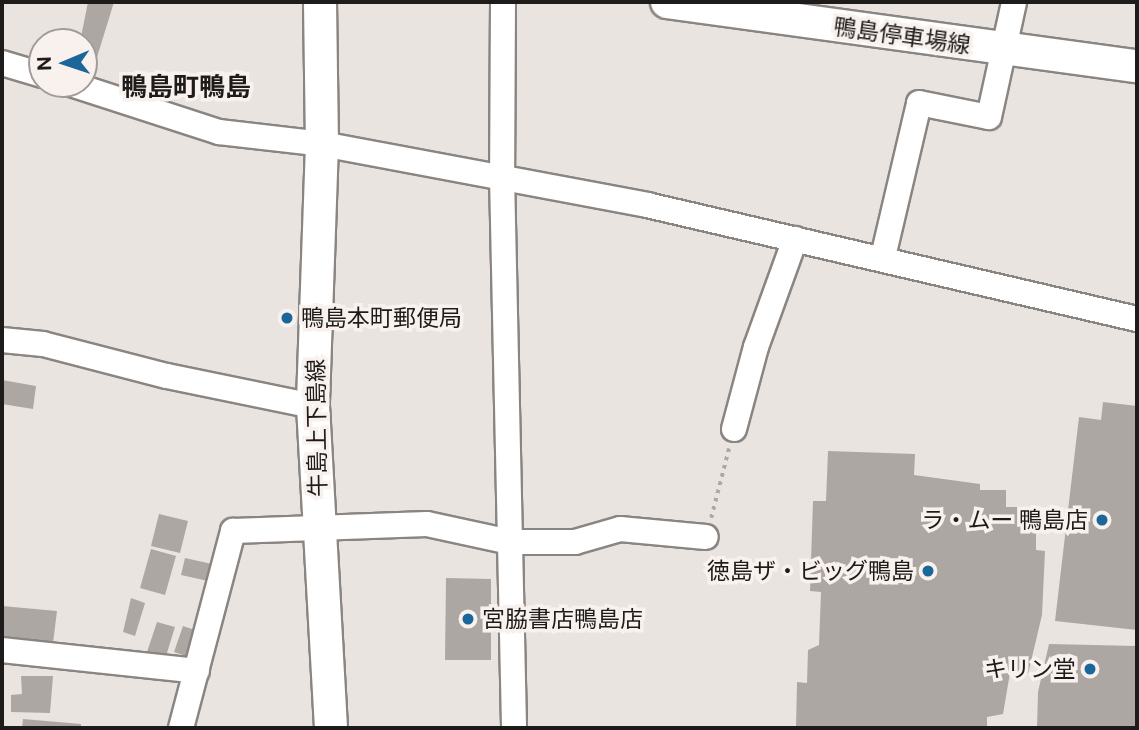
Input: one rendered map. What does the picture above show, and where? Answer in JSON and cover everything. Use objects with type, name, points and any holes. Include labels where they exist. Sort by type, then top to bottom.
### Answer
[{"type":"main road","name":"牛島上下島線","points":[[320,2],[322,144],[313,406],[331,728]]},
{"type":"main road","name":"鴨島停車場線","points":[[667,2],[1004,51],[1137,66]]},
{"type":"street","points":[[503,2],[502,176],[513,728]]},
{"type":"street","points":[[883,257],[919,103],[989,117],[1014,2]]},
{"type":"street","points":[[2,63],[28,71]]},
{"type":"street","points":[[98,93],[219,132],[322,144],[502,176],[883,257],[1137,319]]},
{"type":"street","points":[[734,429],[755,347],[795,239]]},
{"type":"street","points":[[2,340],[43,344],[167,376],[313,406]]},
{"type":"street","points":[[181,728],[233,531],[320,525],[427,524],[509,542],[575,542],[620,529],[706,537]]},
{"type":"street","points":[[2,650],[197,671]]},
{"type":"path","points":[[706,537],[734,429]]},
{"type":"building","points":[[88,2],[114,2],[98,54],[98,28],[83,28]]},
{"type":"building","points":[[2,380],[36,386],[33,409],[2,404]]},
{"type":"building","name":"ラ・ムー 鴨島店","points":[[1103,402],[1137,406],[1137,630],[1055,621],[1079,417],[1101,420]]},
{"type":"building","name":"徳島ザ・ビッグ鴨島","points":[[828,451],[915,454],[914,475],[980,484],[980,490],[1006,490],[1006,507],[1036,507],[1036,550],[1045,551],[1042,615],[1028,674],[1010,673],[1003,714],[987,717],[987,728],[796,728],[797,682],[807,683],[808,650],[819,645],[821,592],[810,591],[813,501],[826,501]]},
{"type":"building","points":[[159,514],[188,521],[180,553],[151,546]]},
{"type":"building","points":[[151,549],[176,556],[165,595],[140,588]]},
{"type":"building","points":[[185,558],[221,566],[217,583],[181,575]]},
{"type":"building","name":"宮脇書店鴨島店","points":[[446,578],[491,579],[491,660],[445,660]]},
{"type":"building","points":[[131,598],[145,603],[135,636],[123,632]]},
{"type":"building","points":[[2,606],[57,611],[52,651],[2,644]]},
{"type":"building","points":[[157,622],[175,627],[166,656],[147,652]]},
{"type":"building","points":[[183,626],[201,632],[192,658],[174,652]]},
{"type":"building","name":"キリン堂","points":[[1049,644],[1137,646],[1137,728],[1037,728],[1038,692]]},
{"type":"building","points":[[21,676],[53,676],[50,713],[11,712],[11,695],[22,694]]},
{"type":"building","points":[[23,719],[81,724],[81,728],[22,728]]},
{"type":"place","name":"鴨島本町郵便局","points":[[287,318]]},
{"type":"place","name":"ラ・ムー 鴨島店","points":[[1102,520]]},
{"type":"place","name":"徳島ザ・ビッグ鴨島","points":[[928,571]]},
{"type":"place","name":"宮脇書店鴨島店","points":[[468,619]]},
{"type":"place","name":"キリン堂","points":[[1090,669]]},
{"type":"district","name":"鴨島町鴨島","points":[[186,87]]}]
